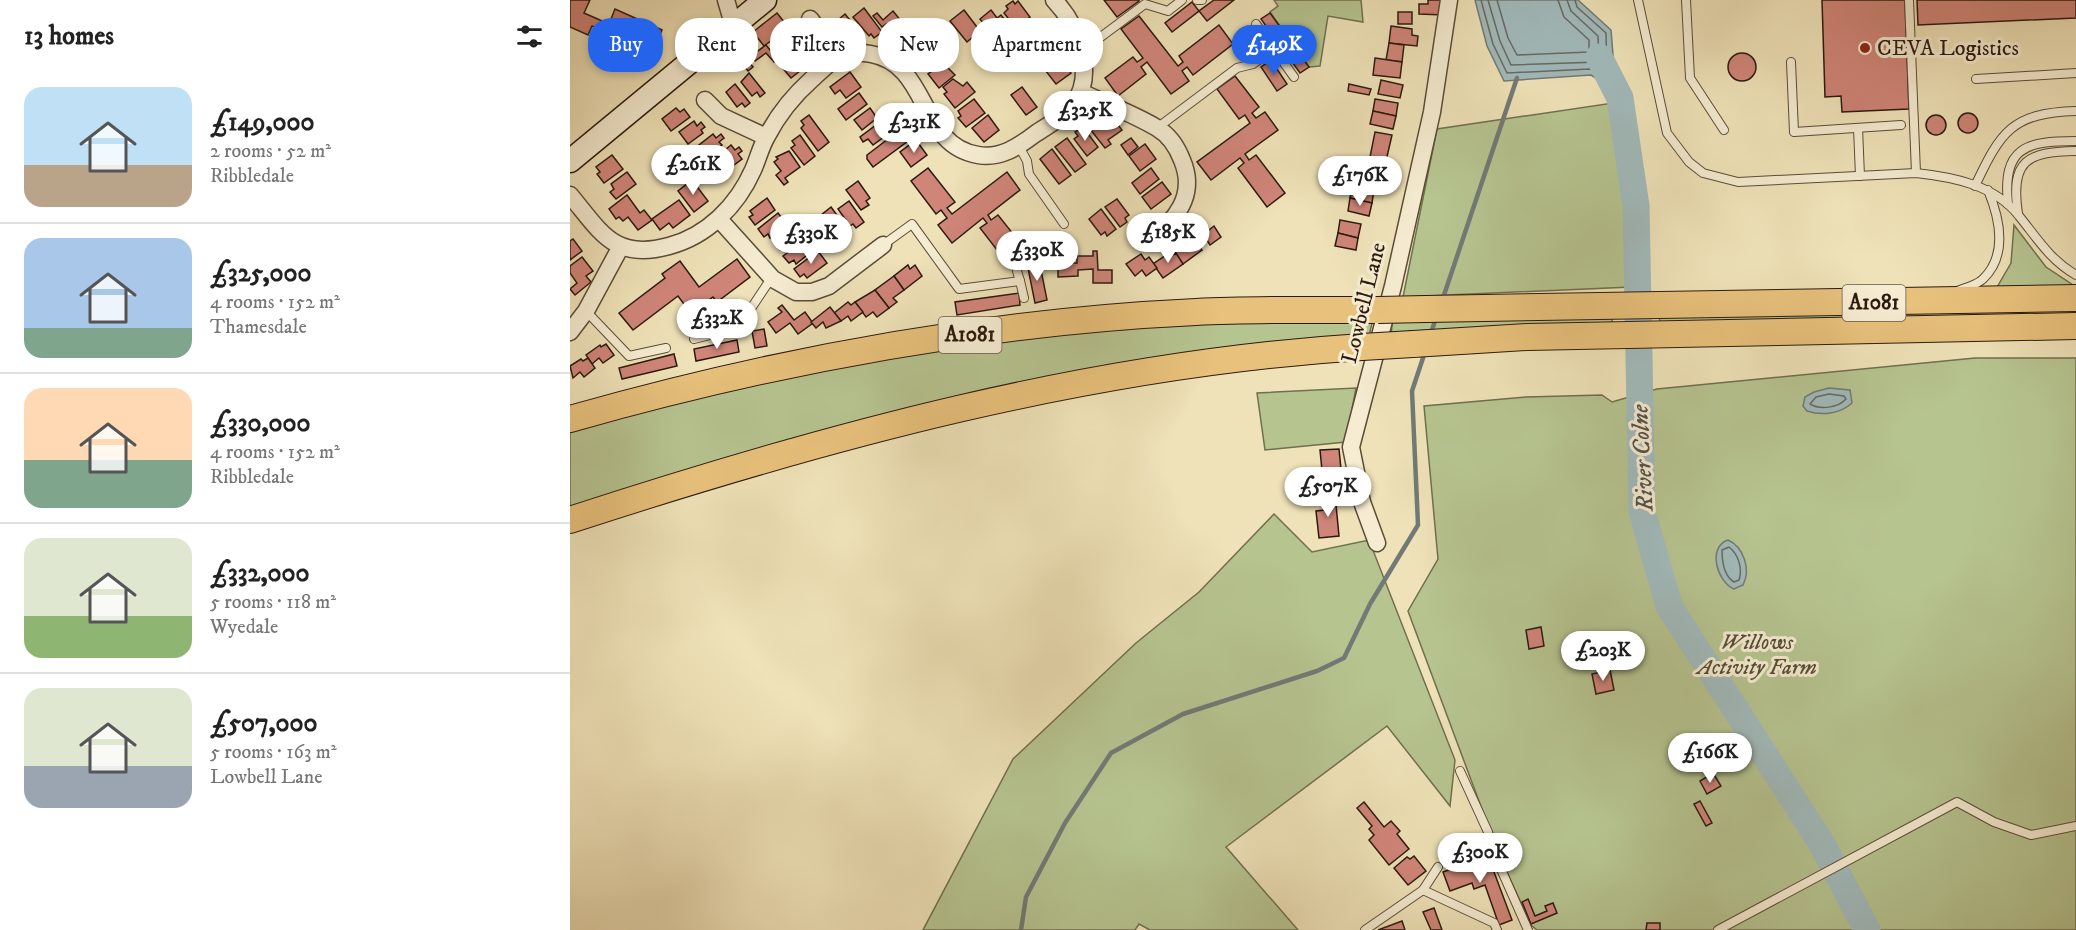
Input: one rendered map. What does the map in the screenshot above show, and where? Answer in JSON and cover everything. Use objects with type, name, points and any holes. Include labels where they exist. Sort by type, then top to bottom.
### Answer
[{"type":"main road","name":"A1081","points":[[570,419],[789,363],[917,341],[1060,323],[1196,312],[2076,298]]},
{"type":"main road","name":"A1081","points":[[570,520],[709,474],[883,425],[1069,386],[1270,353],[1616,335],[2076,326]]},
{"type":"street","points":[[726,0],[731,18]]},
{"type":"street","points":[[741,18],[765,0]]},
{"type":"street","points":[[1054,0],[1067,18]]},
{"type":"street","name":"Lowbell Lane","points":[[1377,543],[1362,502],[1351,447],[1392,286],[1432,112],[1449,0]]},
{"type":"street","points":[[866,53],[890,59],[901,66],[911,77],[935,125],[951,143],[966,152],[993,156],[1019,146],[1064,114],[1081,92],[1084,72]]},
{"type":"street","points":[[570,160],[675,72]]},
{"type":"street","points":[[570,195],[605,237],[620,248],[641,250],[680,243],[719,219],[736,200],[746,185],[766,137],[785,108],[804,87],[822,72]]},
{"type":"street","points":[[1081,92],[1157,128],[1171,139],[1179,151],[1188,185],[1186,198],[1178,213],[1148,241]]},
{"type":"street","points":[[705,100],[721,116],[766,137]]},
{"type":"street","points":[[719,219],[772,277],[796,292],[812,292],[829,286],[883,245]]},
{"type":"street","points":[[570,332],[586,311],[620,248]]},
{"type":"lane","points":[[1103,35],[1145,4],[1168,11],[1182,0]]},
{"type":"lane","points":[[1197,0],[1202,0]]},
{"type":"lane","points":[[1638,0],[1667,133],[1689,162],[1703,173],[1738,182],[1916,173],[1941,176],[1998,194],[2018,214],[2046,252],[2076,274]]},
{"type":"lane","points":[[1686,0],[1690,78],[1724,130]]},
{"type":"lane","points":[[1909,0],[1916,173]]},
{"type":"lane","points":[[1256,24],[1294,77]]},
{"type":"lane","points":[[1157,128],[1237,68],[1253,64],[1274,50]]},
{"type":"lane","points":[[1791,62],[1794,132],[1901,125]]},
{"type":"lane","points":[[1976,79],[2076,73]]},
{"type":"lane","points":[[1975,186],[1990,154],[2008,130],[2026,117],[2076,111]]},
{"type":"lane","points":[[1858,128],[1860,176]]},
{"type":"lane","points":[[2008,204],[2006,183],[2014,157],[2025,147],[2041,141],[2076,141]]},
{"type":"lane","points":[[1019,146],[1027,161],[1029,174],[1064,224]]},
{"type":"lane","points":[[2018,214],[2015,194],[2022,165],[2031,156],[2047,152],[2076,152]]},
{"type":"lane","points":[[1932,302],[1982,281],[1998,259],[2000,227],[1997,211],[1988,190]]},
{"type":"lane","points":[[883,245],[912,224],[959,290],[1020,281]]},
{"type":"lane","points":[[1017,271],[1024,298]]},
{"type":"lane","points":[[694,339],[738,328],[772,277]]},
{"type":"lane","points":[[586,311],[629,356],[666,348]]},
{"type":"lane","points":[[1460,771],[1528,930]]},
{"type":"lane","points":[[1719,930],[1957,802],[1994,822],[2031,835],[2076,826]]},
{"type":"lane","points":[[1448,846],[1492,849]]},
{"type":"lane","points":[[1365,930],[1423,890],[1438,867]]},
{"type":"lane","points":[[1423,890],[1494,923],[1497,930]]},
{"type":"green space","points":[[1274,0],[1361,0],[1363,22],[1328,16],[1320,66],[1309,67],[1270,12],[1278,6]]},
{"type":"green space","points":[[1613,103],[1629,171],[1631,287],[1403,297],[1437,129]]},
{"type":"green space","points":[[2014,225],[2046,267],[2076,287],[1996,289],[2011,263]]},
{"type":"green space","points":[[2076,308],[2076,320],[1660,324],[1659,314]]},
{"type":"green space","points":[[1611,314],[1613,325],[1391,335],[1393,317]]},
{"type":"green space","points":[[1373,319],[1369,336],[1287,344],[570,511],[570,428],[819,367],[1053,333],[1167,324]]},
{"type":"green space","name":"Willows Activity Farm","points":[[1975,358],[2076,358],[2076,930],[1537,930],[1531,925],[1498,852],[1408,611],[1438,559],[1424,406],[1526,397],[1602,395],[1612,402],[1657,389]]},
{"type":"green space","points":[[1356,388],[1346,442],[1265,450],[1257,393]]},
{"type":"green space","points":[[1274,514],[1312,552],[1369,540],[1455,760],[1450,806],[1387,726],[1226,847],[1298,930],[1150,930],[1139,924],[1135,930],[923,930],[1013,759],[1136,643],[1199,592]]},
{"type":"water","points":[[1475,0],[1578,0],[1611,30],[1616,91],[1591,75],[1504,81],[1487,46]]},
{"type":"water","points":[[1829,388],[1850,390],[1852,403],[1842,410],[1831,413],[1807,411],[1803,406],[1805,397]]},
{"type":"water","points":[[1728,540],[1734,543],[1742,553],[1746,566],[1743,585],[1734,589],[1728,585],[1719,572],[1716,557],[1722,544]]},
{"type":"building","points":[[570,0],[590,0],[584,13],[595,18],[588,18],[588,35],[570,27]]},
{"type":"building","points":[[1104,0],[1139,0],[1139,1],[1117,17]]},
{"type":"building","points":[[1214,0],[1234,0],[1207,21],[1199,11]]},
{"type":"building","points":[[1428,0],[1444,0],[1444,15],[1419,14],[1419,4],[1428,4]]},
{"type":"building","name":"CEVA Logistics","points":[[1822,0],[1905,0],[1909,109],[1842,112],[1841,96],[1825,97]]},
{"type":"building","points":[[1917,0],[2076,0],[2076,18],[1918,25]]},
{"type":"building","points":[[1013,1],[1015,4],[1018,1],[1030,17],[1008,18],[1004,13],[1008,9],[1006,6]]},
{"type":"building","points":[[1192,2],[1199,11],[1172,32],[1165,23]]},
{"type":"building","points":[[864,8],[878,27],[878,35],[874,38],[866,32],[866,18],[853,17]]},
{"type":"building","points":[[615,9],[635,18],[611,18]]},
{"type":"building","points":[[964,10],[971,19],[971,39],[967,42],[959,32],[959,18],[954,18]]},
{"type":"building","points":[[991,10],[997,18],[981,18]]},
{"type":"building","points":[[893,11],[899,18],[885,18]]},
{"type":"building","points":[[1398,12],[1412,12],[1412,24],[1398,24]]},
{"type":"building","points":[[777,13],[781,18],[771,18]]},
{"type":"building","points":[[877,13],[881,18],[878,18],[878,22],[873,16]]},
{"type":"building","points":[[1270,13],[1309,67],[1300,73],[1261,19]]},
{"type":"building","points":[[1139,16],[1178,66],[1183,62],[1179,56],[1219,25],[1233,44],[1193,75],[1187,67],[1182,71],[1189,81],[1171,94],[1147,62],[1141,67],[1146,74],[1118,96],[1105,78],[1133,57],[1137,62],[1143,58],[1121,29]]},
{"type":"building","points":[[770,19],[770,42],[764,46],[758,38],[758,28]]},
{"type":"building","points":[[1391,26],[1412,29],[1412,35],[1418,36],[1417,46],[1389,43]]},
{"type":"building","points":[[1248,28],[1265,51],[1254,59],[1237,35]]},
{"type":"building","points":[[1389,43],[1404,45],[1402,62],[1386,60]]},
{"type":"building","points":[[766,45],[770,50],[770,58],[766,53],[758,59],[758,51]]},
{"type":"building","points":[[1742,53],[1752,57],[1756,67],[1752,77],[1742,81],[1732,77],[1728,67],[1732,57]]},
{"type":"building","points":[[1375,58],[1402,62],[1400,78],[1373,75]]},
{"type":"building","points":[[1271,60],[1287,84],[1277,91],[1261,67]]},
{"type":"building","points":[[786,72],[799,72],[791,78]]},
{"type":"building","points":[[850,72],[861,87],[846,98],[840,90],[835,94],[830,87]]},
{"type":"building","points":[[952,72],[955,75],[939,88],[928,74]]},
{"type":"building","points":[[1047,72],[1070,72],[1071,73],[1056,84]]},
{"type":"building","points":[[749,73],[765,93],[760,97],[757,92],[752,96],[741,82]]},
{"type":"building","points":[[1235,76],[1259,107],[1252,113],[1256,118],[1265,112],[1278,130],[1245,154],[1249,160],[1256,155],[1285,193],[1267,207],[1238,168],[1244,163],[1240,158],[1211,180],[1197,162],[1250,123],[1245,115],[1239,119],[1217,89]]},
{"type":"building","points":[[953,79],[963,86],[967,82],[975,92],[955,108],[944,94],[947,92],[943,87]]},
{"type":"building","points":[[1381,80],[1403,85],[1400,98],[1378,94]]},
{"type":"building","points":[[735,84],[750,103],[745,107],[742,103],[737,107],[726,92]]},
{"type":"building","points":[[1349,84],[1371,89],[1369,95],[1348,91]]},
{"type":"building","points":[[1022,87],[1037,107],[1026,115],[1011,95]]},
{"type":"building","points":[[859,93],[867,104],[846,120],[838,109]]},
{"type":"building","points":[[974,99],[985,113],[966,127],[958,118],[961,116],[958,111]]},
{"type":"building","points":[[1375,99],[1398,103],[1396,116],[1373,111]]},
{"type":"building","points":[[676,108],[680,112],[684,109],[690,117],[671,131],[662,119]]},
{"type":"building","points":[[870,108],[877,118],[862,130],[854,120]]},
{"type":"building","points":[[1373,111],[1396,116],[1393,129],[1370,124]]},
{"type":"building","points":[[1968,113],[1975,116],[1978,123],[1975,130],[1968,133],[1961,130],[1958,123],[1961,116]]},
{"type":"building","points":[[809,115],[829,142],[818,151],[801,128],[804,125],[801,121]]},
{"type":"building","points":[[988,115],[999,130],[984,142],[972,128]]},
{"type":"building","points":[[1936,115],[1943,118],[1946,125],[1943,132],[1936,135],[1929,132],[1926,125],[1929,118]]},
{"type":"building","points":[[1096,116],[1100,122],[1104,118],[1109,125],[1115,121],[1122,130],[1108,140],[1111,144],[1105,148],[1090,129],[1095,126],[1091,120]]},
{"type":"building","points":[[694,121],[697,126],[701,122],[705,127],[701,130],[703,133],[688,144],[679,132]]},
{"type":"building","points":[[880,122],[882,124],[886,122],[892,131],[873,145],[868,139],[863,142],[860,137]]},
{"type":"building","points":[[1083,127],[1098,147],[1087,156],[1074,139],[1078,136],[1075,132]]},
{"type":"building","points":[[1375,132],[1392,135],[1386,161],[1370,157]]},
{"type":"building","points":[[902,133],[908,141],[873,167],[867,155],[892,136],[893,139]]},
{"type":"building","points":[[713,134],[716,138],[721,134],[724,138],[719,142],[722,145],[700,162],[695,154],[702,149],[699,145]]},
{"type":"building","points":[[800,135],[815,156],[804,165],[791,148],[795,145],[792,141]]},
{"type":"building","points":[[1067,138],[1086,164],[1075,172],[1055,147]]},
{"type":"building","points":[[1131,138],[1138,147],[1128,155],[1121,145]]},
{"type":"building","points":[[916,140],[927,155],[911,167],[900,152]]},
{"type":"building","points":[[1145,144],[1156,159],[1140,171],[1129,156]]},
{"type":"building","points":[[731,145],[735,150],[739,147],[742,151],[738,154],[742,159],[726,171],[720,163],[713,168],[709,163],[704,167],[700,162],[709,155],[713,160]]},
{"type":"building","points":[[1052,149],[1071,175],[1059,184],[1040,159]]},
{"type":"building","points":[[789,151],[800,167],[785,178],[788,182],[784,185],[776,175],[781,171],[774,162],[778,159],[776,157]]},
{"type":"building","points":[[612,155],[623,169],[604,183],[597,174],[600,172],[596,167]]},
{"type":"building","points":[[1361,162],[1385,167],[1383,181],[1377,180],[1376,185],[1364,183],[1367,170],[1359,169]]},
{"type":"building","points":[[928,168],[955,202],[947,208],[952,214],[1007,172],[1020,190],[988,215],[991,220],[998,215],[1029,254],[1011,268],[980,228],[987,223],[983,218],[952,243],[938,225],[947,218],[941,210],[936,214],[911,181]]},
{"type":"building","points":[[1151,168],[1159,179],[1140,194],[1132,183]]},
{"type":"building","points":[[1338,171],[1352,174],[1351,180],[1337,178]]},
{"type":"building","points":[[627,172],[636,184],[616,199],[610,192],[614,189],[611,184]]},
{"type":"building","points":[[692,180],[708,201],[694,212],[678,191]]},
{"type":"building","points":[[858,181],[870,198],[866,201],[869,205],[861,210],[846,190]]},
{"type":"building","points":[[1162,182],[1171,194],[1151,209],[1142,197]]},
{"type":"building","points":[[1353,185],[1374,189],[1372,203],[1350,198]]},
{"type":"building","points":[[627,195],[640,213],[644,210],[652,220],[638,230],[628,217],[623,221],[619,217],[616,219],[609,209]]},
{"type":"building","points":[[767,198],[775,210],[755,225],[749,217],[753,215],[750,211]]},
{"type":"building","points":[[1350,198],[1372,203],[1369,216],[1348,211]]},
{"type":"building","points":[[1117,199],[1129,215],[1125,218],[1127,222],[1120,227],[1105,207]]},
{"type":"building","points":[[679,200],[690,215],[673,228],[669,223],[660,230],[652,219]]},
{"type":"building","points":[[849,201],[864,222],[856,228],[853,224],[850,226],[838,209]]},
{"type":"building","points":[[831,207],[847,229],[844,231],[846,235],[838,240],[820,216]]},
{"type":"building","points":[[1101,209],[1116,229],[1107,236],[1105,232],[1101,235],[1089,219]]},
{"type":"building","points":[[778,213],[787,225],[770,238],[768,234],[764,237],[758,229]]},
{"type":"building","points":[[1340,220],[1361,224],[1358,238],[1338,233]]},
{"type":"building","points":[[1207,226],[1209,230],[1214,226],[1221,237],[1210,245],[1207,240],[1199,246],[1193,237]]},
{"type":"building","points":[[793,227],[801,238],[780,250],[774,242]]},
{"type":"building","points":[[1338,233],[1358,238],[1356,250],[1335,246]]},
{"type":"building","points":[[573,239],[582,251],[570,260],[570,241]]},
{"type":"building","points":[[1188,239],[1190,243],[1195,240],[1202,250],[1183,264],[1173,250]]},
{"type":"building","points":[[803,241],[811,252],[796,264],[794,260],[789,263],[783,256]]},
{"type":"building","points":[[1063,246],[1063,263],[1077,263],[1077,256],[1093,256],[1093,251],[1097,251],[1098,270],[1112,270],[1112,283],[1093,283],[1093,269],[1078,270],[1078,276],[1058,277],[1058,262],[1041,262],[1041,247]]},
{"type":"building","points":[[818,251],[827,263],[807,278],[804,274],[800,277],[794,269]]},
{"type":"building","points":[[1169,253],[1171,256],[1176,253],[1183,264],[1163,278],[1153,264]]},
{"type":"building","points":[[1141,254],[1145,260],[1149,257],[1157,268],[1146,276],[1142,270],[1135,276],[1126,264]]},
{"type":"building","points":[[582,257],[593,271],[586,276],[591,282],[575,295],[570,289],[577,283],[570,273],[570,266]]},
{"type":"building","points":[[737,259],[750,277],[717,302],[713,297],[709,300],[716,309],[698,323],[678,296],[633,330],[619,313],[665,278],[662,274],[680,261],[699,287]]},
{"type":"building","points":[[1039,260],[1047,300],[1035,303],[1027,263]]},
{"type":"building","points":[[908,265],[910,269],[915,265],[922,276],[904,290],[894,276]]},
{"type":"building","points":[[894,276],[904,290],[893,298],[897,302],[889,308],[875,290]]},
{"type":"building","points":[[875,290],[889,308],[877,317],[873,312],[866,317],[855,302]]},
{"type":"building","points":[[1019,293],[1020,305],[957,315],[955,302]]},
{"type":"building","points":[[848,302],[851,305],[855,302],[863,312],[851,321],[848,316],[841,321],[834,313]]},
{"type":"building","points":[[782,305],[794,320],[805,312],[813,323],[798,334],[790,323],[776,333],[768,322],[782,312],[778,308]]},
{"type":"building","points":[[830,307],[841,321],[826,328],[823,322],[816,328],[811,322]]},
{"type":"building","points":[[764,329],[767,346],[755,348],[752,331]]},
{"type":"building","points":[[737,340],[739,352],[696,361],[694,349]]},
{"type":"building","points":[[606,344],[614,355],[603,363],[599,358],[592,364],[586,355],[600,345],[601,347]]},
{"type":"building","points":[[674,354],[677,366],[622,379],[619,368]]},
{"type":"building","points":[[588,358],[595,368],[584,377],[580,372],[573,378],[570,366],[581,359],[583,361]]},
{"type":"building","points":[[1339,449],[1343,489],[1324,491],[1320,450]]},
{"type":"building","points":[[1335,494],[1339,536],[1319,538],[1316,511],[1325,510],[1324,495]]},
{"type":"building","points":[[1541,627],[1544,646],[1529,649],[1526,630]]},
{"type":"building","points":[[1610,670],[1614,690],[1596,694],[1592,674]]},
{"type":"building","points":[[1713,773],[1721,786],[1707,794],[1700,781]]},
{"type":"building","points":[[1700,801],[1712,823],[1706,826],[1694,804]]},
{"type":"building","points":[[1364,802],[1384,827],[1391,821],[1400,831],[1397,834],[1409,849],[1389,865],[1369,840],[1374,835],[1369,829],[1372,826],[1357,808]]},
{"type":"building","points":[[1414,856],[1426,871],[1408,885],[1394,868],[1407,857],[1410,859]]},
{"type":"building","points":[[1488,856],[1512,920],[1499,925],[1485,885],[1474,889],[1472,883],[1450,891],[1443,872]]},
{"type":"building","points":[[1528,899],[1535,916],[1547,911],[1545,906],[1553,903],[1557,913],[1531,924],[1522,902]]},
{"type":"building","points":[[1434,908],[1442,930],[1431,930],[1423,912]]},
{"type":"building","points":[[1402,921],[1405,930],[1378,930]]},
{"type":"building","points":[[1647,923],[1660,923],[1660,930],[1646,930]]},
{"type":"waterway","name":"River Colne","points":[[1599,57],[1620,98],[1636,206],[1642,511],[1669,606],[1822,844],[1867,930]]},
{"type":"waterway","points":[[1442,301],[1517,78]]},
{"type":"waterway","points":[[1430,336],[1436,318]]},
{"type":"waterway","points":[[1021,930],[1026,897],[1065,823],[1111,753],[1183,714],[1317,671],[1344,658],[1370,604],[1418,525],[1412,391],[1425,352]]},
{"type":"place","name":"CEVA Logistics","points":[[1865,48]]}]
